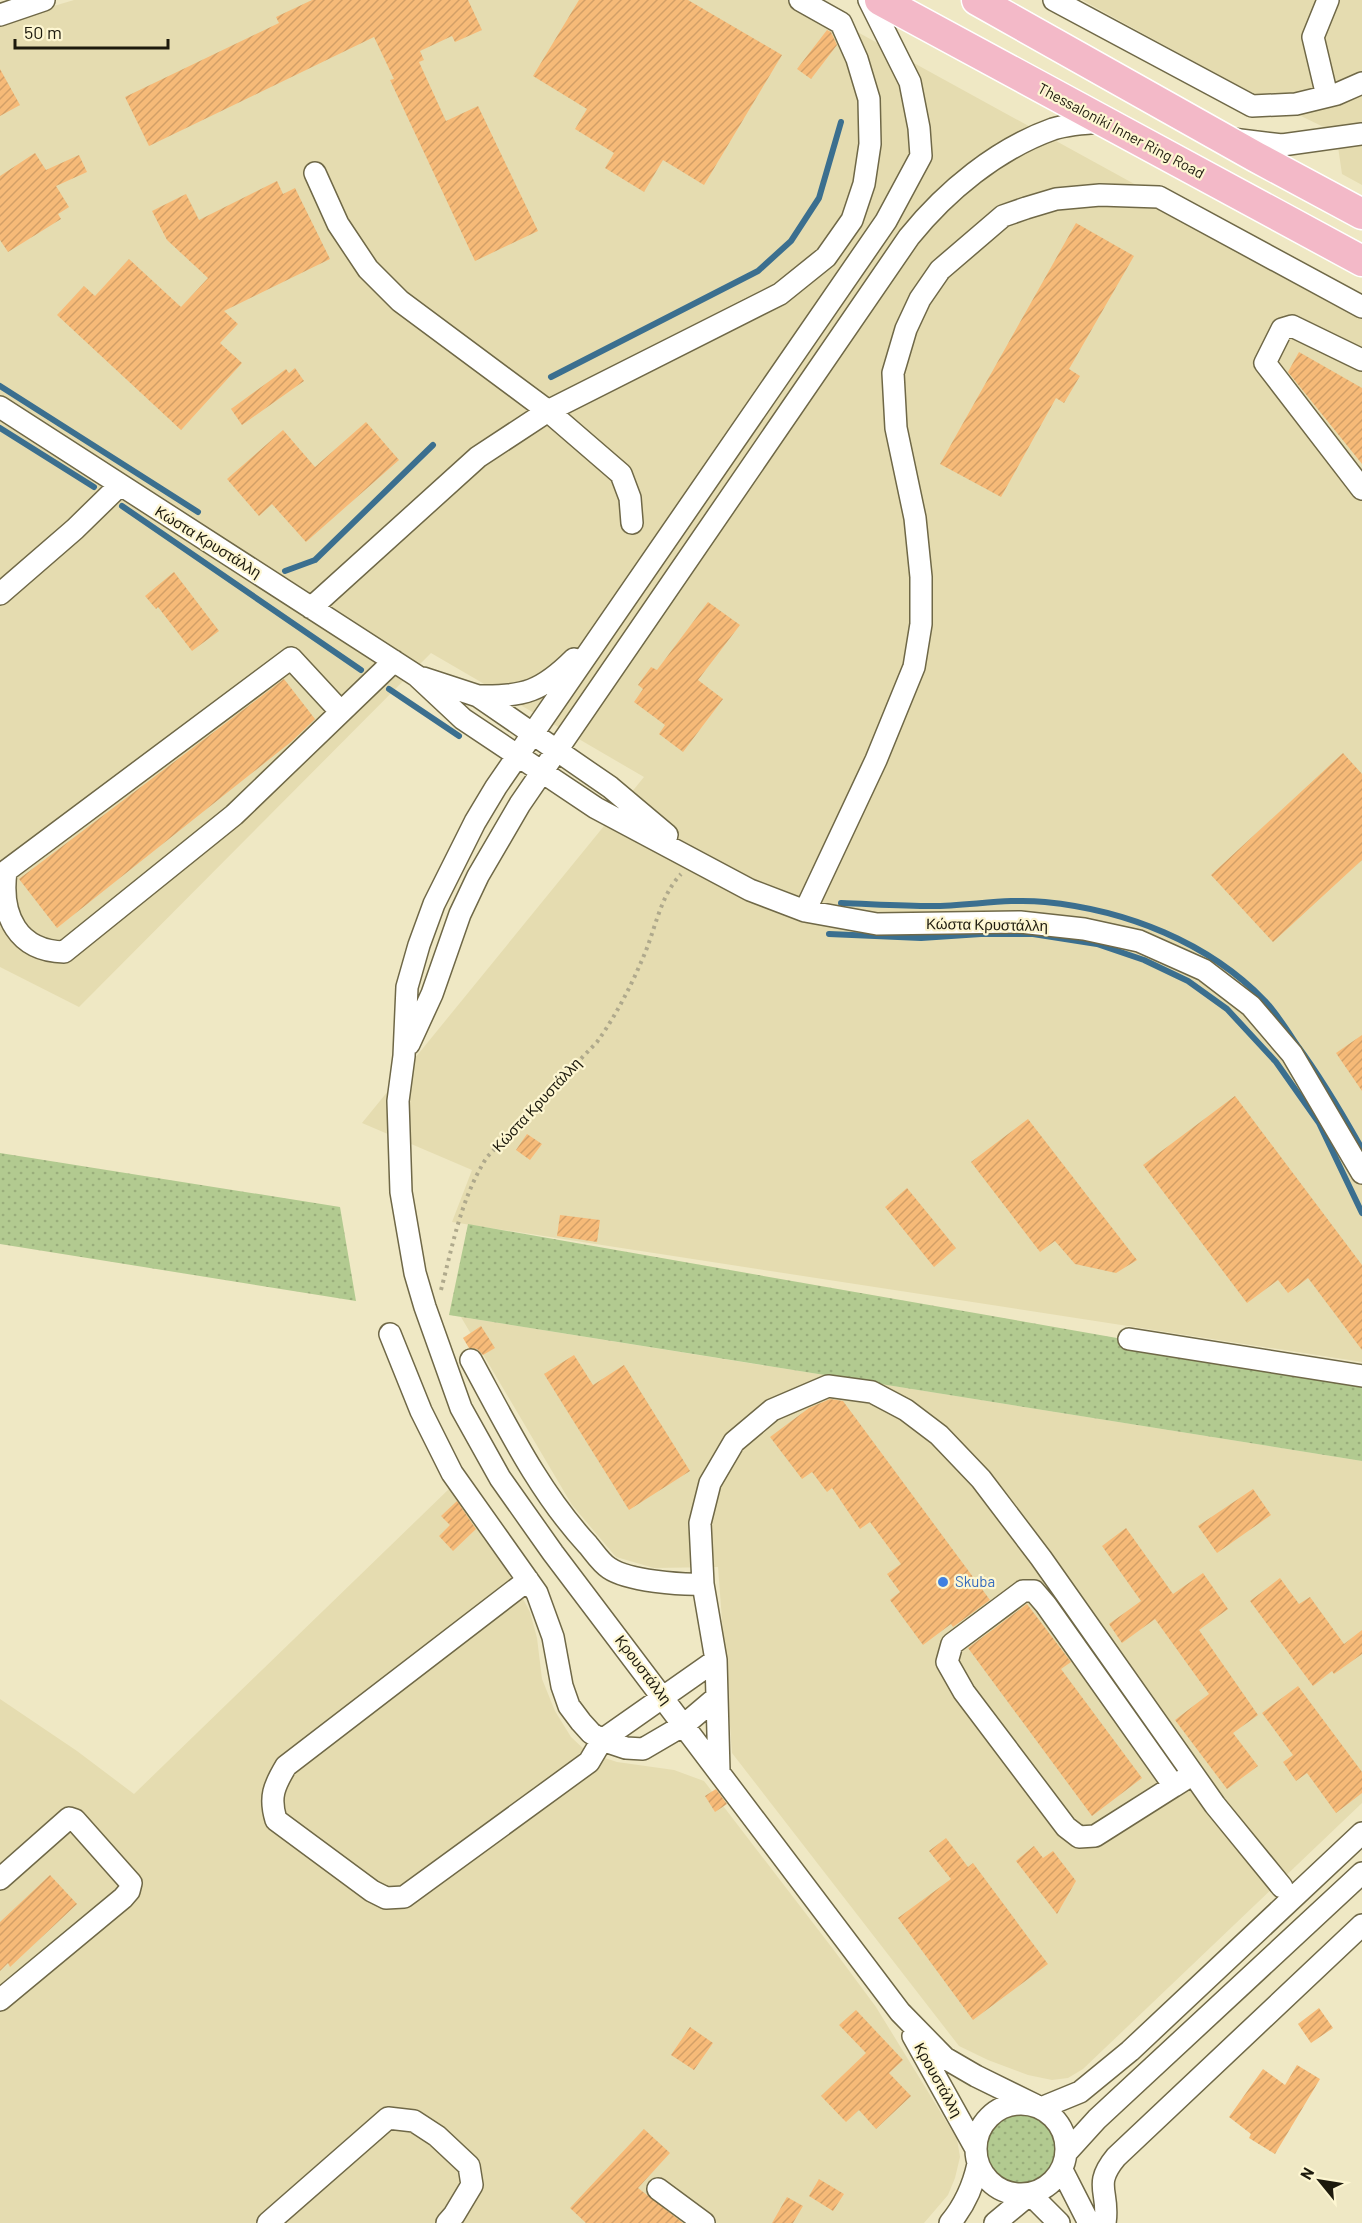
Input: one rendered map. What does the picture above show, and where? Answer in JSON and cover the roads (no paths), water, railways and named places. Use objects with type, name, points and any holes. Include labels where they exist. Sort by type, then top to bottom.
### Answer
[{"type":"highway","name":"Thessaloniki Inner Ring Road","points":[[880,0],[1362,261]]},
{"type":"highway","points":[[977,0],[1362,214]]},
{"type":"street","points":[[0,15],[44,0]]},
{"type":"street","points":[[311,608],[478,457],[548,411],[780,294],[826,257],[852,220],[866,174],[870,144],[869,99],[857,59],[841,23],[800,0]]},
{"type":"street","points":[[404,1056],[407,987],[419,945],[434,904],[475,822],[517,756],[886,221],[921,156],[920,128],[910,82],[869,0]]},
{"type":"street","points":[[1054,0],[1252,106],[1296,104],[1362,83]]},
{"type":"street","points":[[1327,96],[1313,37],[1328,0]]},
{"type":"street","points":[[404,1056],[432,994],[460,914],[478,876],[504,831],[909,237],[928,213],[993,159],[1021,143],[1055,129],[1078,124],[1107,122]]},
{"type":"street","points":[[1221,137],[1282,145],[1362,134]]},
{"type":"street","points":[[315,173],[338,224],[368,269],[400,301],[548,411],[621,474],[630,498],[632,523]]},
{"type":"street","points":[[805,911],[876,760],[914,667],[921,624],[921,577],[915,518],[896,428],[893,373],[906,329],[921,299],[940,270],[1003,216],[1026,208],[1056,199],[1100,195],[1159,197],[1362,307]]},
{"type":"street","points":[[1362,360],[1292,326],[1282,329],[1265,363],[1362,489]]},
{"type":"street","name":"Κώστα Κρυστάλλη","points":[[0,407],[119,486],[417,676],[463,719],[596,808],[750,890],[805,911],[877,924],[1020,922],[1084,929],[1139,941],[1204,970],[1251,1006],[1292,1054],[1362,1173]]},
{"type":"street","points":[[0,594],[75,530],[119,486]]},
{"type":"street","points":[[478,696],[506,697],[544,685],[561,672],[614,618]]},
{"type":"street","points":[[341,712],[291,658],[6,872],[2,883],[3,908],[14,930],[31,945],[53,952],[64,952],[234,815],[394,661]]},
{"type":"street","name":"Κώστα Κρυστάλλη","points":[[417,676],[478,696],[610,787],[696,860]]},
{"type":"street","name":"Κρουστάλλη","points":[[404,1056],[398,1101],[401,1192],[408,1242],[432,1303],[461,1408],[500,1478],[900,2012],[945,2058],[1038,2107]]},
{"type":"street","points":[[390,1334],[421,1411],[452,1473],[537,1593],[553,1637],[562,1686],[569,1706],[591,1733],[602,1740],[626,1748],[643,1749],[684,1725],[717,1697]]},
{"type":"street","points":[[1129,1339],[1362,1376]]},
{"type":"street","points":[[471,1360],[523,1455],[568,1523],[609,1568],[628,1575],[682,1585],[703,1584]]},
{"type":"street","points":[[719,1771],[716,1660],[703,1584],[700,1523],[710,1484],[734,1442],[772,1410],[828,1386],[872,1392],[906,1410],[939,1435],[981,1479],[1041,1558],[1215,1805],[1282,1887]]},
{"type":"street","points":[[528,1580],[286,1766],[276,1782],[271,1803],[276,1820],[372,1891],[386,1898],[404,1897],[589,1762],[602,1740],[716,1660]]},
{"type":"street","points":[[1174,1786],[1034,1591],[1023,1591],[952,1644],[947,1662],[964,1692],[1066,1827],[1080,1837],[1095,1836],[1193,1774]]},
{"type":"street","points":[[0,1879],[69,1818],[75,1820],[131,1883],[129,1891],[123,1898],[0,2000]]},
{"type":"street","points":[[1038,2107],[1080,2092],[1130,2051],[1362,1833]]},
{"type":"street","points":[[995,2223],[1030,2194],[1049,2185],[1097,2118],[1362,1873]]},
{"type":"street","points":[[1105,2223],[1107,2209],[1102,2182],[1105,2172],[1116,2157],[1362,1925]]},
{"type":"street","name":"Κρουστάλλη","points":[[900,2012],[977,2156]]},
{"type":"street","points":[[950,2223],[961,2209],[973,2185],[978,2133],[986,2120],[998,2110],[1016,2104],[1038,2107],[1056,2119],[1061,2126],[1065,2134],[1064,2161],[1089,2223]]},
{"type":"street","points":[[268,2223],[388,2118],[414,2121],[437,2136],[469,2166],[472,2185],[447,2223]]},
{"type":"street","points":[[977,2156],[989,2180],[1005,2191],[1030,2194],[1059,2223]]},
{"type":"street","points":[[658,2189],[704,2223]]},
{"type":"waterway","points":[[551,377],[758,271],[791,241],[819,198],[841,122]]},
{"type":"waterway","points":[[0,386],[198,512]]},
{"type":"waterway","points":[[0,428],[94,487]]},
{"type":"waterway","points":[[285,571],[315,560],[433,445]]},
{"type":"waterway","points":[[122,506],[361,670]]},
{"type":"waterway","points":[[389,689],[459,736]]},
{"type":"waterway","points":[[841,903],[946,906],[1017,901],[1045,902],[1106,913],[1164,932],[1218,962],[1243,980],[1265,1001],[1315,1071],[1362,1149]]},
{"type":"waterway","points":[[829,934],[921,938],[981,934],[1033,934],[1097,944],[1144,960],[1188,981],[1227,1009],[1276,1062],[1319,1123],[1362,1213]]},
{"type":"place","name":"Skuba","points":[[943,1582]]}]
